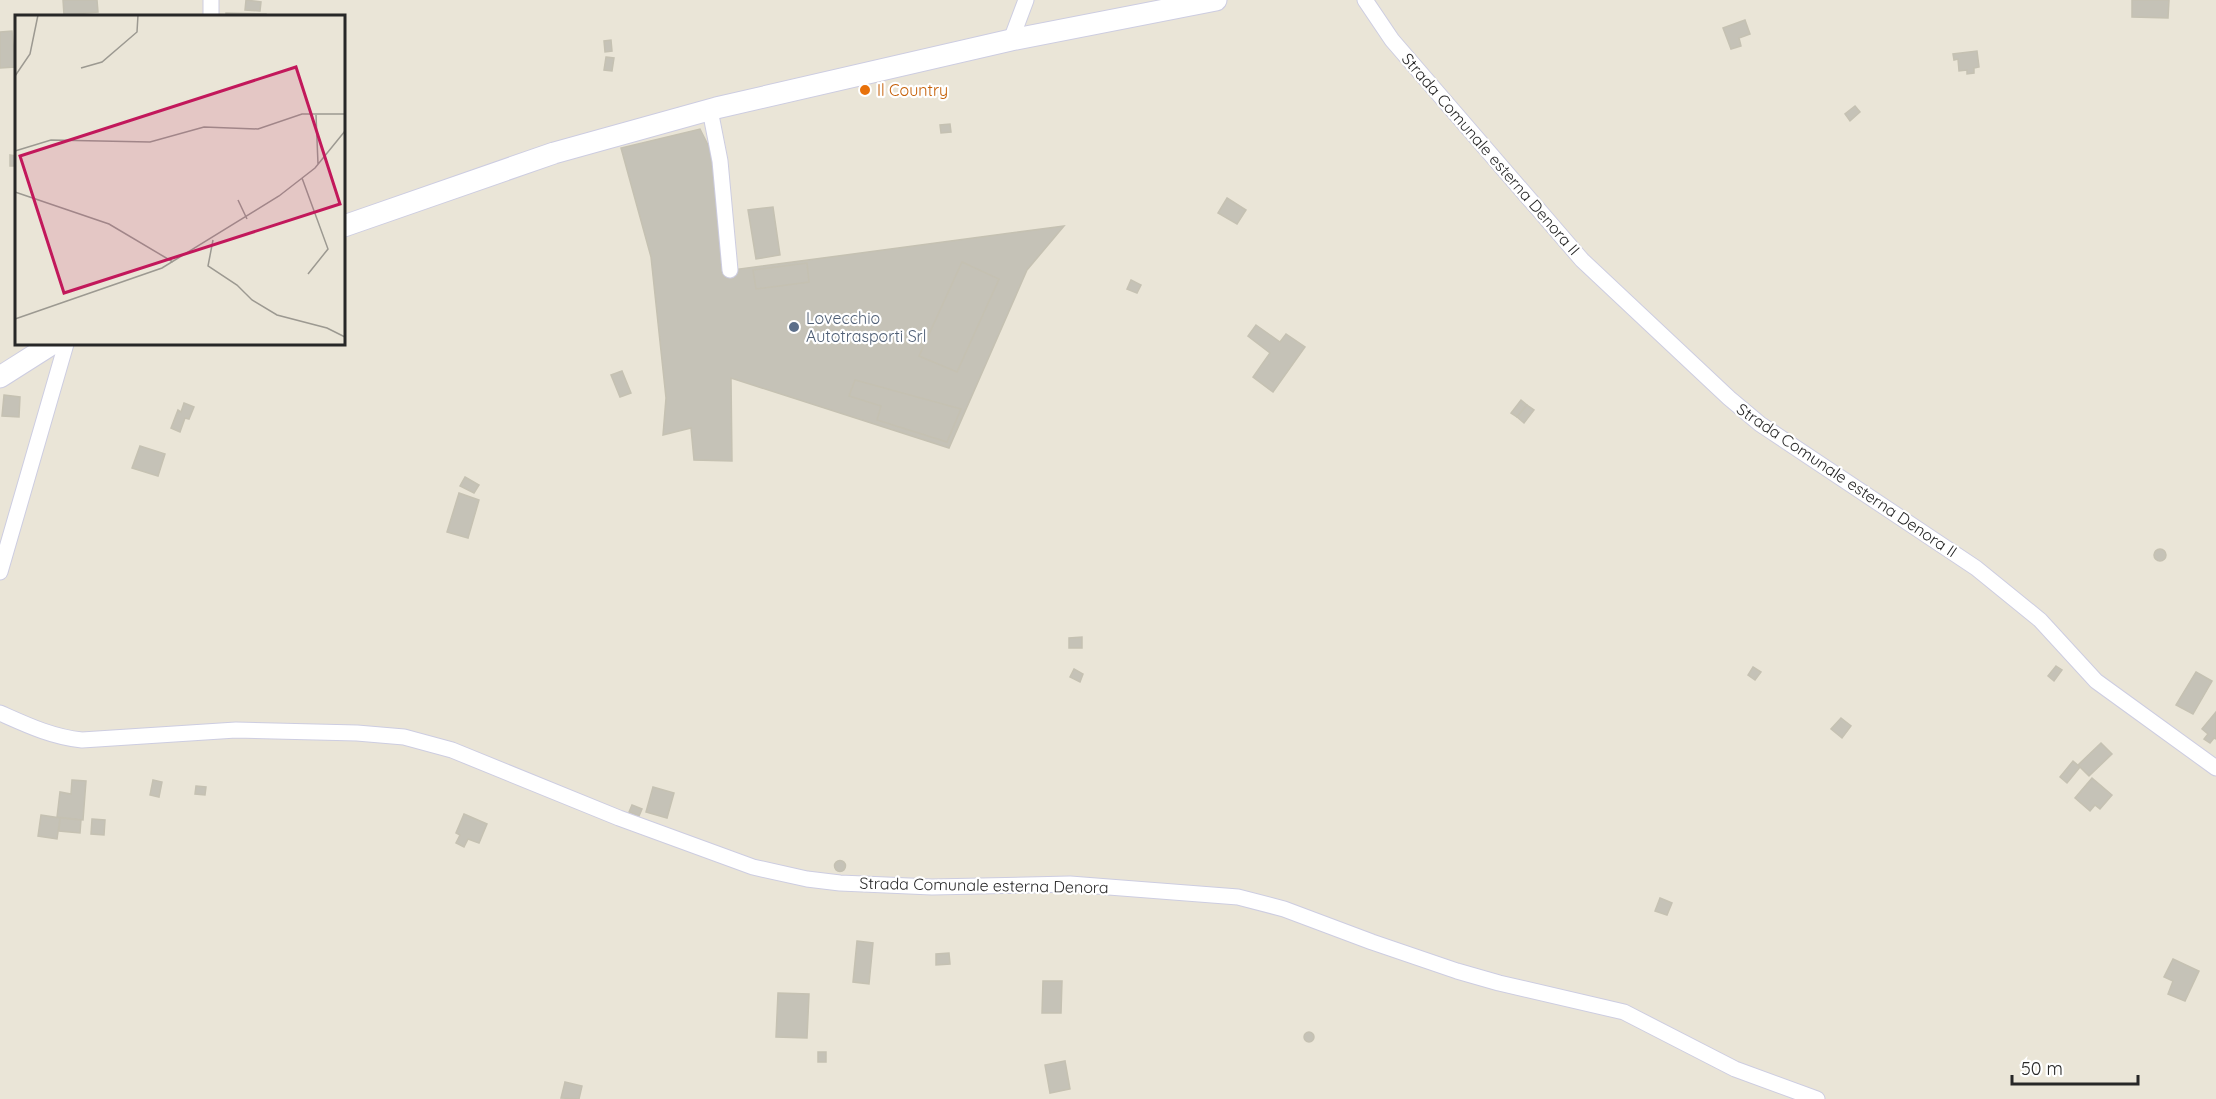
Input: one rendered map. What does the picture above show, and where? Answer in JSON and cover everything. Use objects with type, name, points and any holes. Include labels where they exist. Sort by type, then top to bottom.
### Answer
[{"type":"street","points":[[210,0],[211,15]]},
{"type":"street","points":[[1011,40],[1026,0]]},
{"type":"street","points":[[345,226],[554,153],[710,110],[1011,40],[1216,0]]},
{"type":"street","name":"Strada Comunale esterna Denora II","points":[[1365,0],[1392,40],[1582,260],[1729,398],[1760,424],[1976,568],[2040,620],[2096,681],[2216,768]]},
{"type":"street","points":[[710,110],[720,161],[730,270]]},
{"type":"street","points":[[0,377],[50,345]]},
{"type":"street","points":[[0,572],[66,345]]},
{"type":"street","name":"Strada Comunale esterna Denora","points":[[0,713],[42,732],[82,740],[236,730],[357,733],[404,737],[452,750],[619,818],[753,867],[807,879],[840,883],[932,887],[1070,884],[1238,897],[1284,909],[1372,942],[1499,983],[1624,1012],[1735,1069],[1817,1099]]},
{"type":"building","points":[[63,0],[97,0],[98,12],[64,15]]},
{"type":"building","points":[[246,0],[261,2],[260,11],[245,10]]},
{"type":"building","points":[[2132,0],[2169,0],[2168,18],[2132,17]]},
{"type":"building","points":[[226,13],[266,14],[266,15],[226,15]]},
{"type":"building","points":[[1745,20],[1750,34],[1739,38],[1741,46],[1731,49],[1723,28]]},
{"type":"building","points":[[12,31],[15,67],[0,68],[0,32]]},
{"type":"building","points":[[611,40],[612,51],[605,52],[604,41]]},
{"type":"building","points":[[1977,51],[1979,67],[1974,68],[1974,73],[1967,74],[1967,70],[1959,71],[1958,59],[1954,60],[1953,54]]},
{"type":"building","points":[[606,57],[614,58],[612,71],[604,70]]},
{"type":"building","points":[[1855,106],[1860,112],[1850,121],[1845,114]]},
{"type":"building","points":[[950,124],[951,132],[941,133],[940,125]]},
{"type":"building","points":[[700,129],[713,155],[725,271],[1064,226],[1027,270],[949,448],[731,378],[732,461],[694,460],[691,428],[663,435],[666,398],[651,257],[621,148]]},
{"type":"building","points":[[10,155],[15,156],[15,166],[10,166]]},
{"type":"building","points":[[1227,198],[1246,210],[1237,224],[1218,213]]},
{"type":"building","points":[[773,207],[780,255],[756,259],[748,210]]},
{"type":"building","points":[[962,262],[999,279],[957,372],[919,356]]},
{"type":"building","points":[[807,263],[809,282],[756,289],[753,270]]},
{"type":"building","points":[[1131,280],[1141,285],[1137,293],[1127,289]]},
{"type":"building","points":[[1256,325],[1280,342],[1286,334],[1305,347],[1273,392],[1253,377],[1270,353],[1248,336]]},
{"type":"building","points":[[622,371],[631,393],[620,397],[611,375]]},
{"type":"building","points":[[855,380],[961,409],[947,442],[877,420],[881,406],[849,396]]},
{"type":"building","points":[[4,395],[20,397],[19,417],[2,416]]},
{"type":"building","points":[[1521,400],[1527,405],[1517,417],[1511,413]]},
{"type":"building","points":[[184,403],[194,407],[189,419],[185,418],[180,432],[171,428],[178,410],[181,412]]},
{"type":"building","points":[[1527,405],[1534,410],[1524,423],[1517,417]]},
{"type":"building","points":[[140,446],[165,454],[158,476],[132,468]]},
{"type":"building","points":[[465,477],[479,485],[474,493],[460,486]]},
{"type":"building","points":[[459,493],[479,500],[468,538],[447,532]]},
{"type":"building","points":[[2162,549],[2166,555],[2162,561],[2158,561],[2154,553]]},
{"type":"building","points":[[1082,637],[1082,648],[1069,648],[1069,638]]},
{"type":"building","points":[[2056,666],[2062,670],[2054,681],[2048,676]]},
{"type":"building","points":[[1753,667],[1761,672],[1755,680],[1748,675]]},
{"type":"building","points":[[1074,669],[1083,674],[1080,682],[1070,677]]},
{"type":"building","points":[[2196,672],[2212,681],[2193,714],[2176,705]]},
{"type":"building","points":[[2216,712],[2216,739],[2214,738],[2210,743],[2204,739],[2208,734],[2202,729]]},
{"type":"building","points":[[1841,718],[1851,726],[1842,738],[1831,729]]},
{"type":"building","points":[[2101,743],[2112,754],[2089,776],[2078,765]]},
{"type":"building","points":[[2073,761],[2080,767],[2067,783],[2060,777]]},
{"type":"building","points":[[2092,778],[2112,795],[2100,809],[2095,805],[2090,811],[2075,798]]},
{"type":"building","points":[[72,780],[86,781],[83,820],[57,817],[60,792],[71,794]]},
{"type":"building","points":[[153,780],[162,782],[159,797],[150,795]]},
{"type":"building","points":[[196,786],[206,787],[205,795],[195,794]]},
{"type":"building","points":[[653,787],[674,793],[667,818],[646,812]]},
{"type":"building","points":[[632,805],[642,809],[639,816],[629,812]]},
{"type":"building","points":[[464,814],[487,824],[479,843],[468,839],[464,847],[456,843],[460,835],[456,833]]},
{"type":"building","points":[[41,815],[60,818],[57,839],[38,836]]},
{"type":"building","points":[[60,818],[81,820],[80,833],[59,831]]},
{"type":"building","points":[[92,819],[105,820],[104,835],[91,834]]},
{"type":"building","points":[[840,860],[846,866],[840,872],[834,866]]},
{"type":"building","points":[[1660,898],[1672,903],[1667,915],[1655,911]]},
{"type":"building","points":[[857,941],[873,943],[869,984],[853,982]]},
{"type":"building","points":[[949,953],[950,964],[936,965],[936,954]]},
{"type":"building","points":[[2173,959],[2199,971],[2185,1001],[2168,994],[2173,981],[2164,977]]},
{"type":"building","points":[[1043,981],[1062,981],[1061,1013],[1042,1013]]},
{"type":"building","points":[[778,993],[809,994],[807,1038],[776,1037]]},
{"type":"building","points":[[1309,1032],[1313,1033],[1313,1041],[1309,1042],[1305,1041],[1304,1037],[1305,1033]]},
{"type":"building","points":[[818,1052],[826,1052],[826,1062],[818,1062]]},
{"type":"building","points":[[1065,1061],[1070,1089],[1050,1093],[1045,1065]]},
{"type":"building","points":[[565,1082],[582,1086],[579,1099],[561,1098]]},
{"type":"place","name":"Il Country","points":[[865,90]]},
{"type":"place","name":"Lovecchio Autotrasporti Srl","points":[[794,327]]}]
